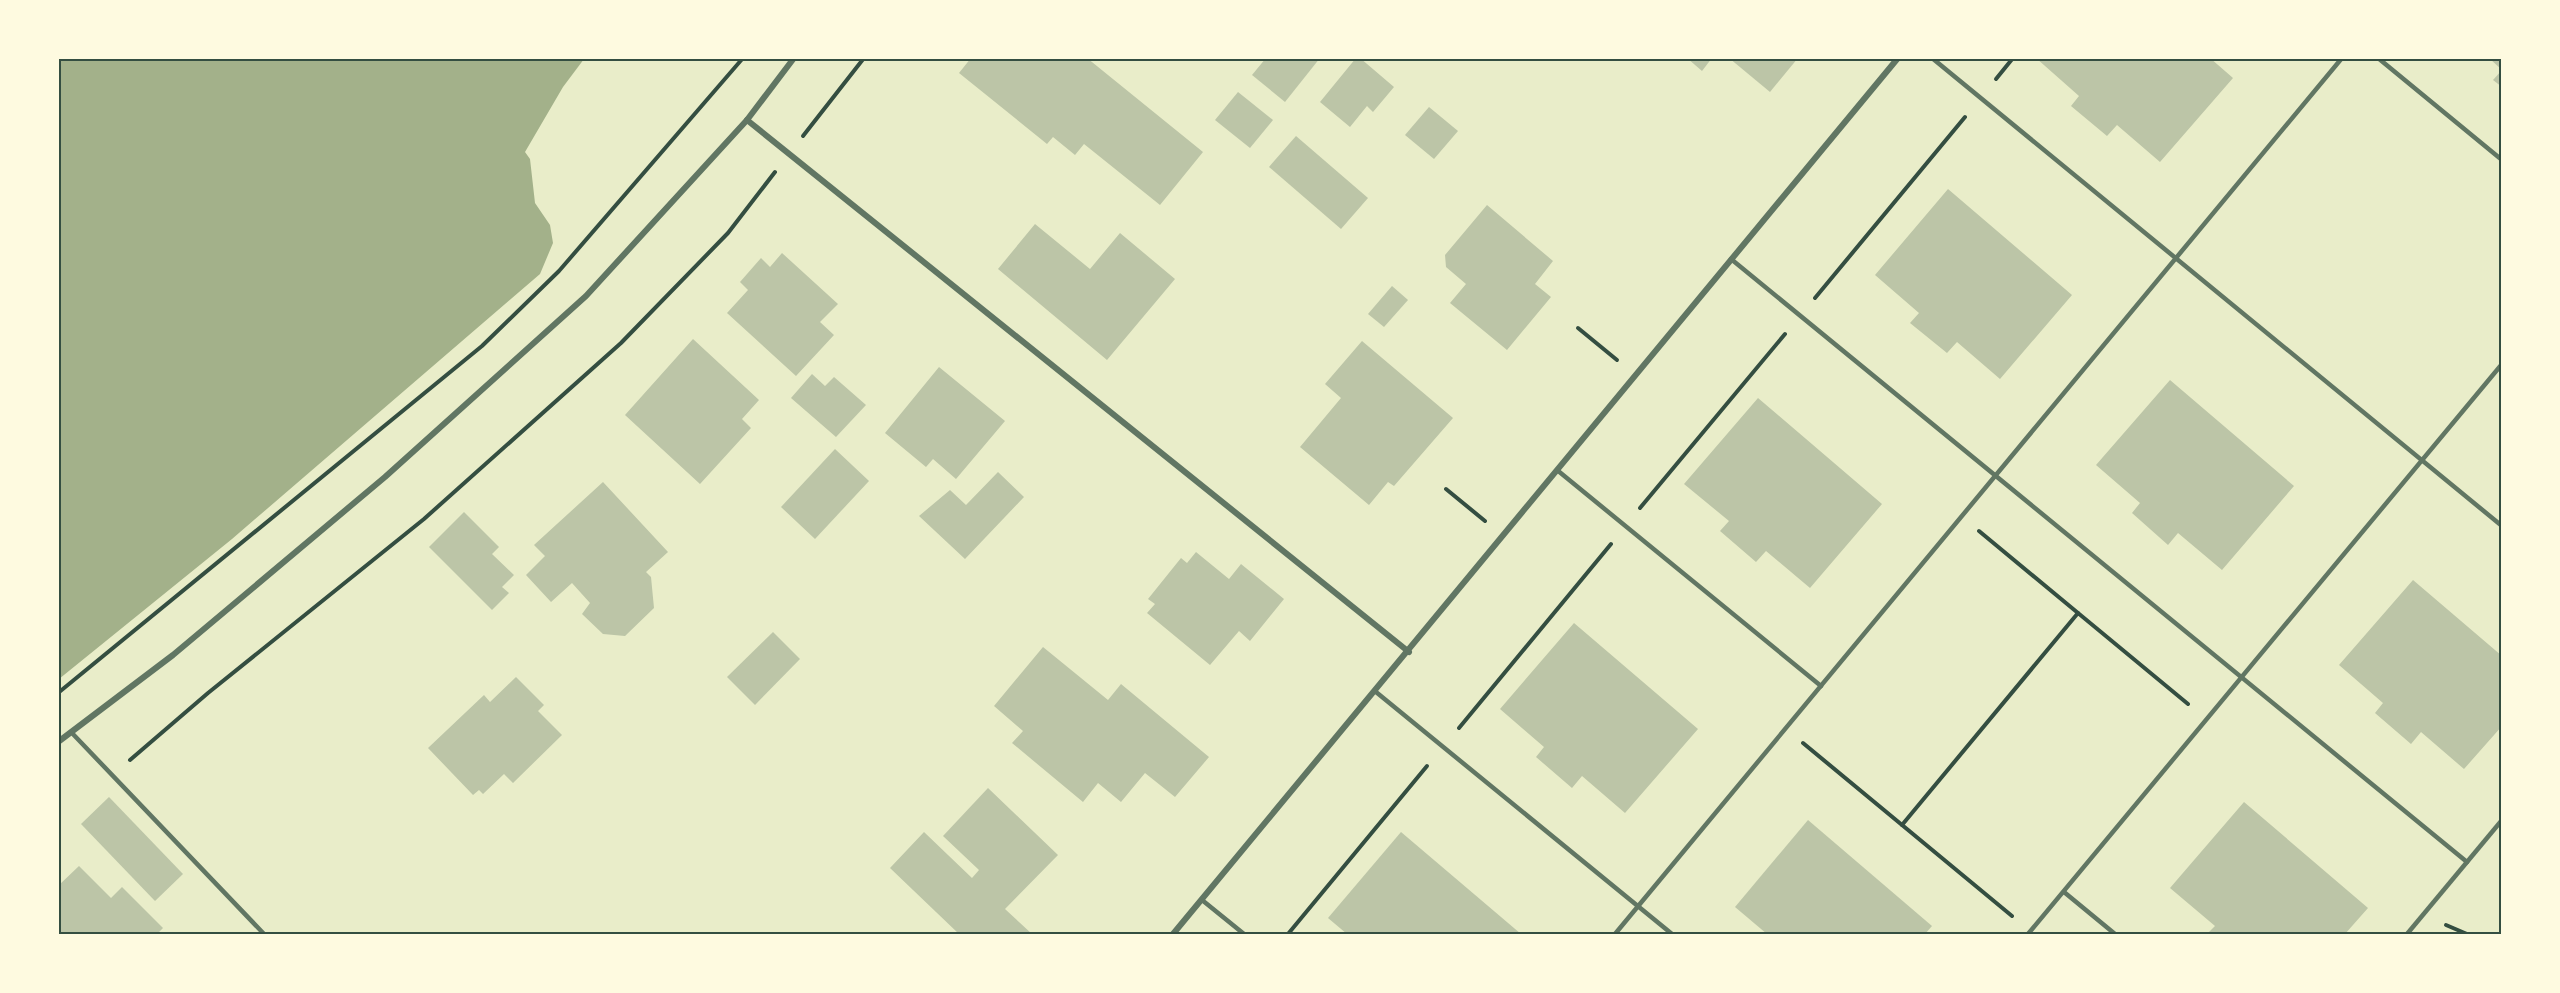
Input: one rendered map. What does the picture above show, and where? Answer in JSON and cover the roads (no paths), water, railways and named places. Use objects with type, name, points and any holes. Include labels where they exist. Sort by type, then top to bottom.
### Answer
[{"type":"street","points":[[58,742],[173,654],[385,477],[586,296],[747,120],[794,58]]},
{"type":"street","points":[[1173,934],[1376,692],[1502,535],[1898,58]]},
{"type":"street","points":[[747,120],[1409,652]]},
{"type":"lane","points":[[1932,58],[2502,526]]},
{"type":"lane","points":[[1615,934],[2342,58]]},
{"type":"lane","points":[[2378,58],[2502,160]]},
{"type":"lane","points":[[1731,259],[2467,862]]},
{"type":"lane","points":[[2029,933],[2502,364]]},
{"type":"lane","points":[[1557,470],[1821,686]]},
{"type":"lane","points":[[1376,692],[1672,934]]},
{"type":"lane","points":[[71,732],[264,934]]},
{"type":"lane","points":[[2407,934],[2502,820]]},
{"type":"lane","points":[[2064,892],[2115,934]]},
{"type":"lane","points":[[1202,900],[1244,934]]}]
